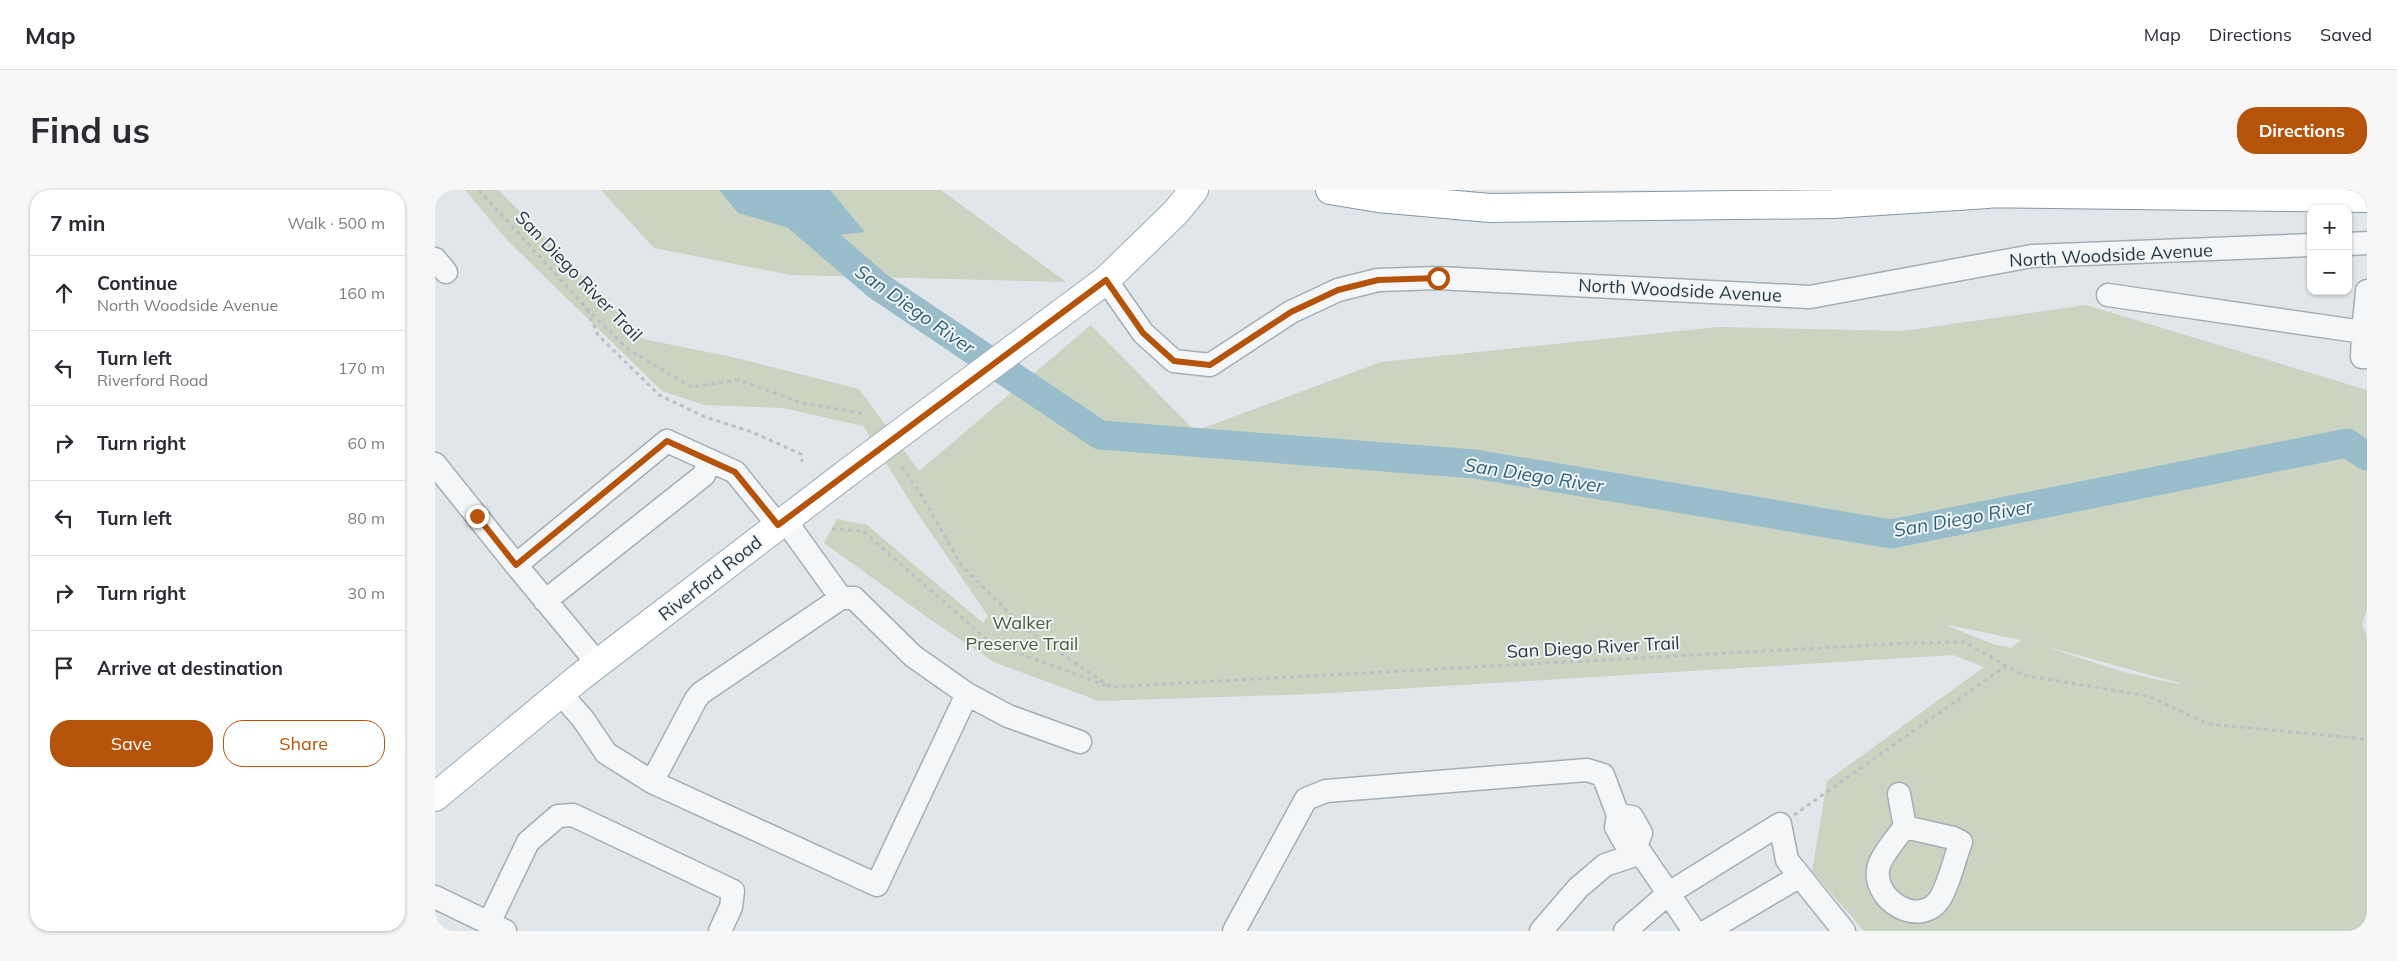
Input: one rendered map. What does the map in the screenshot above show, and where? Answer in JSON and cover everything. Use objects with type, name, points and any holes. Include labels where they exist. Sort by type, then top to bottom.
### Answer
[{"type":"main road","name":"Riverford Road","points":[[435,797],[560,693],[847,473],[1106,280],[1176,212],[1194,190]]},
{"type":"main road","points":[[1330,190],[1378,198],[1490,208],[1833,204],[1988,194]]},
{"type":"main road","points":[[1911,190],[1988,194],[2367,198]]},
{"type":"street","points":[[2352,244],[2367,243]]},
{"type":"street","name":"North Woodside Avenue","points":[[1106,280],[1143,333],[1174,361],[1210,365],[1291,312],[1338,290],[1378,280],[1438,278],[1810,297],[2032,256],[2307,246]]},
{"type":"street","points":[[2367,291],[2362,357],[2367,357]]},
{"type":"street","points":[[2107,295],[2363,332]]},
{"type":"street","points":[[516,565],[667,441],[735,472],[782,523],[841,598]]},
{"type":"street","points":[[545,601],[704,475],[709,460]]},
{"type":"street","points":[[435,464],[598,664]]},
{"type":"street","points":[[652,782],[701,693],[841,598],[854,598],[913,656],[967,694],[1009,716],[1080,742]]},
{"type":"street","points":[[560,693],[583,719],[606,753],[652,782],[877,885],[967,694]]},
{"type":"street","points":[[1234,931],[1306,799],[1326,791],[1587,770],[1603,775],[1617,815],[1632,817],[1641,833],[1639,849],[1695,931]]},
{"type":"street","points":[[1899,794],[1905,827]]},
{"type":"street","points":[[435,897],[497,927],[528,842],[558,816],[573,814],[733,891],[731,907],[720,931]]},
{"type":"street","points":[[1625,931],[1669,893],[1780,824],[1787,860],[1844,931]]},
{"type":"street","points":[[1541,931],[1578,888],[1605,865],[1639,849]]},
{"type":"street","points":[[1707,931],[1800,876]]},
{"type":"path","name":"San Diego River Trail","points":[[479,190],[586,307],[629,350],[691,387],[739,380],[803,402],[867,414]]},
{"type":"path","points":[[586,307],[598,334],[659,395],[705,417],[752,432],[801,454],[802,462]]},
{"type":"path","points":[[902,467],[922,496],[962,566],[1023,627],[1110,687]]},
{"type":"path","points":[[832,529],[863,531],[991,643],[1110,687]]},
{"type":"path","name":"San Diego River Trail","points":[[1110,687],[1911,643],[1963,642],[2023,676],[2148,696],[2208,724],[2367,739]]},
{"type":"path","points":[[1780,824],[2006,666]]},
{"type":"green space","name":"Walker Preserve Trail","points":[[465,190],[499,190],[643,339],[732,357],[859,389],[919,471],[1091,325],[1195,431],[1381,362],[1718,327],[1903,331],[2086,305],[2367,390],[2367,610],[2362,624],[2367,637],[2367,931],[1864,931],[1812,871],[1827,781],[1984,667],[1953,655],[1313,694],[1099,701],[994,662],[931,620],[824,543],[837,519],[867,525],[983,623],[988,616],[916,511],[863,426],[783,408],[704,405],[662,391],[507,240]],"holes":[[[1948,625],[2021,640],[2011,648],[1993,644]],[[2041,645],[2179,683],[2179,684],[2123,672]]]},
{"type":"green space","points":[[601,190],[941,190],[1066,282],[791,275],[654,248]]},
{"type":"water","points":[[719,190],[830,190],[865,232],[820,237],[738,213]]},
{"type":"waterway","name":"San Diego River","points":[[766,190],[878,286],[1100,435],[1475,464],[1891,534],[2347,443],[2367,456]]},
{"type":"route","points":[[477,516],[516,565],[667,441],[735,472],[755,494],[778,525],[1106,280],[1143,333],[1174,361],[1210,365],[1291,312],[1338,290],[1378,280],[1438,278]]}]
